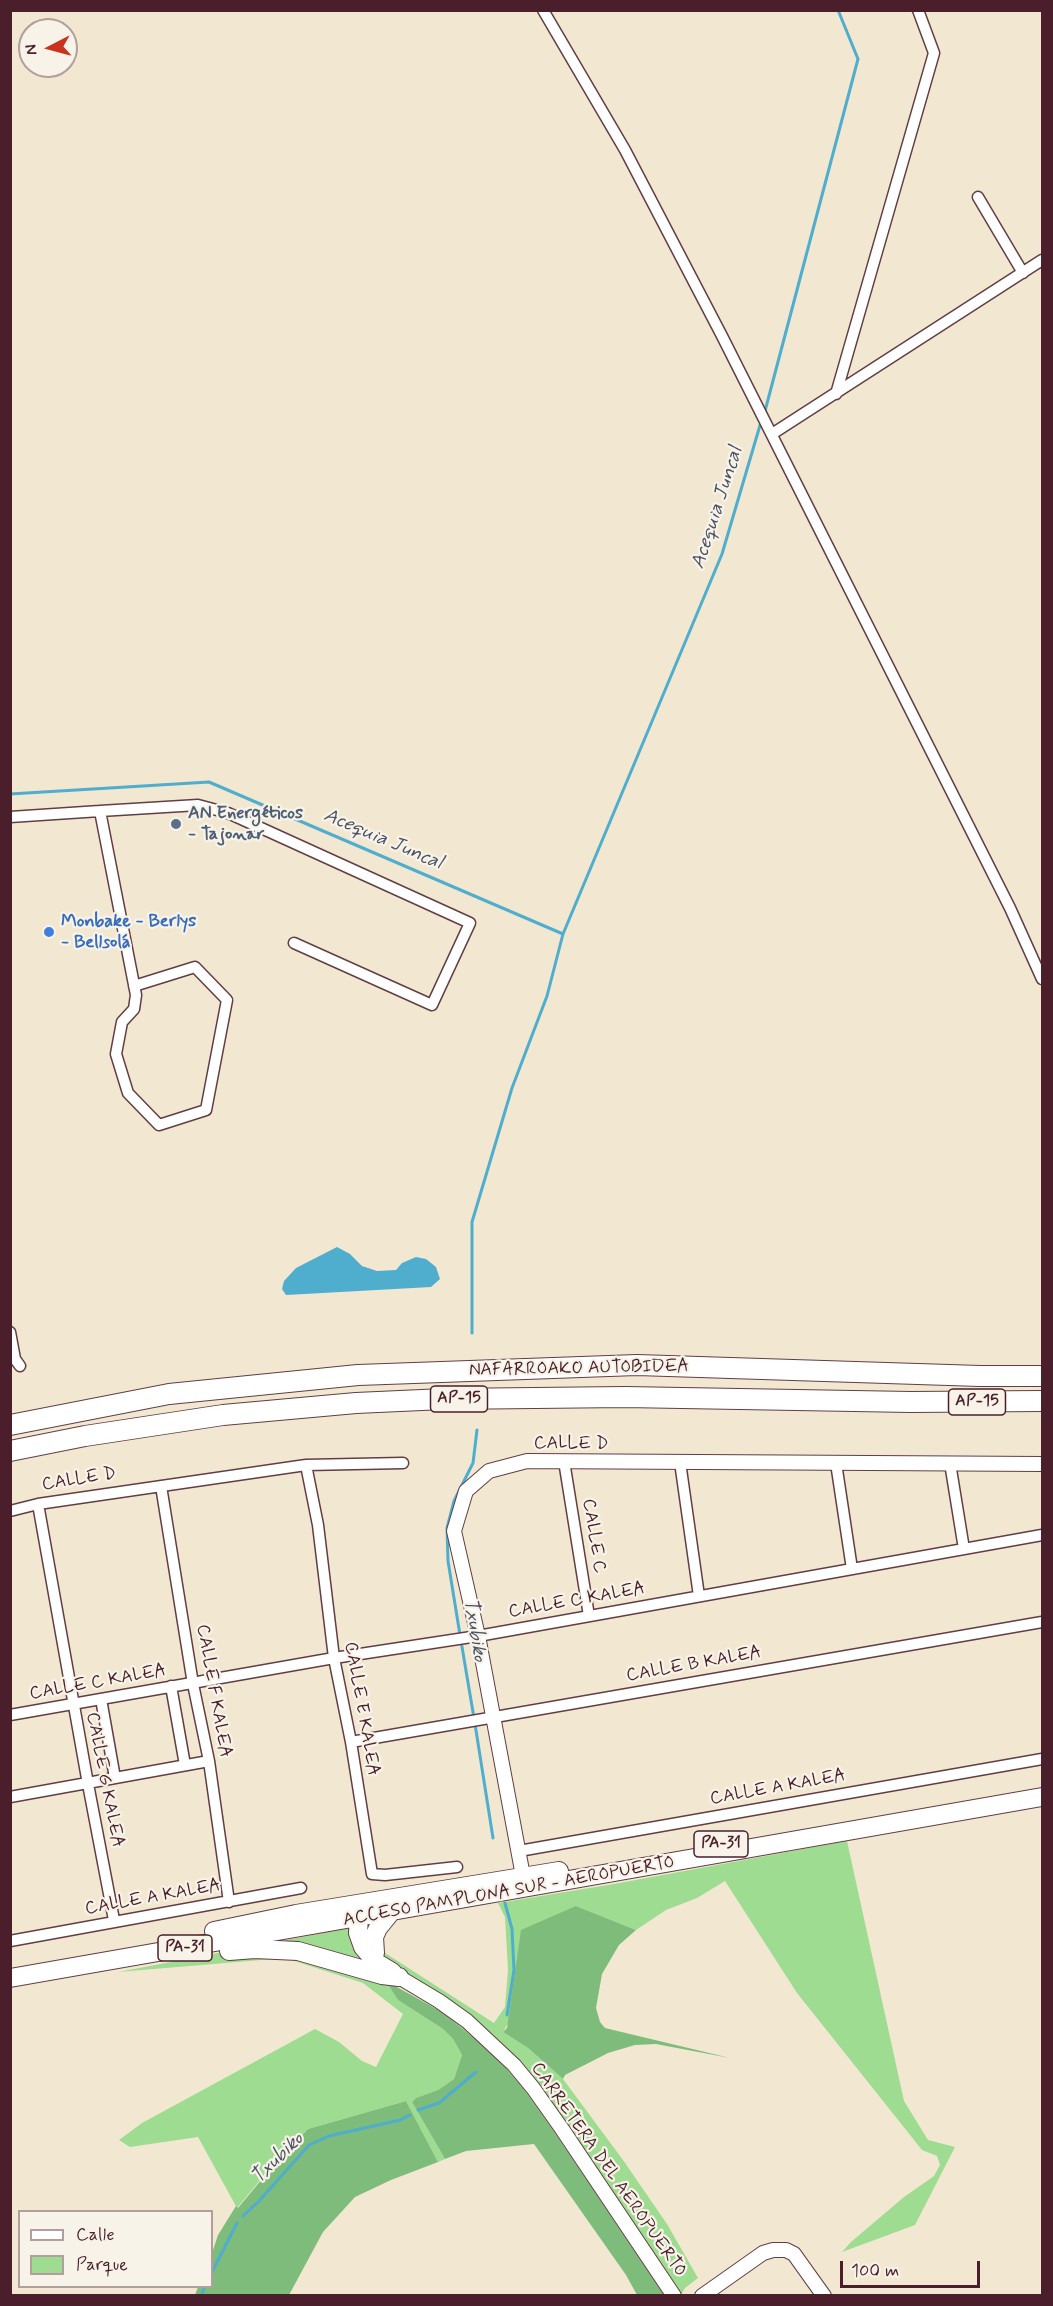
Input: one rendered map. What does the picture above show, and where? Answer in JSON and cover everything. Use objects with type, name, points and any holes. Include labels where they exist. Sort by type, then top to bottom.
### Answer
[{"type":"highway","name":"NAFARROAKO AUTOBIDEA","points":[[10,1425],[169,1394],[358,1375],[637,1365],[968,1376],[1042,1376]]},
{"type":"highway","points":[[10,1414],[118,1395],[169,1394]]},
{"type":"highway","name":"NAFARROAKO AUTOBIDEA","points":[[10,1451],[85,1436],[223,1415],[356,1403],[626,1396],[911,1402]]},
{"type":"highway","name":"AP-15","points":[[911,1402],[1042,1401]]},
{"type":"highway","points":[[911,1402],[959,1410],[1042,1414]]},
{"type":"highway","name":"ACCESO PAMPLONA SUR - AEROPUERTO","points":[[10,1968],[172,1940],[296,1914],[1042,1789]]},
{"type":"highway","name":"ACCESO PAMPLONA SUR - AEROPUERTO","points":[[10,1978],[1042,1797]]},
{"type":"highway","points":[[393,1973],[377,1963],[363,1947],[358,1933],[359,1918],[367,1909],[388,1905],[400,1896]]},
{"type":"highway","points":[[375,1953],[374,1937],[391,1912]]},
{"type":"highway","points":[[296,1914],[317,1917],[345,1913],[359,1918],[375,1953],[393,1973]]},
{"type":"highway","points":[[114,1960],[146,1963],[188,1955],[255,1949],[298,1951],[382,1975],[393,1973]]},
{"type":"street","points":[[543,10],[625,150],[772,434],[1005,898],[1042,979]]},
{"type":"street","points":[[836,394],[934,53],[918,10]]},
{"type":"street","points":[[978,197],[1023,273]]},
{"type":"street","points":[[772,434],[1042,260]]},
{"type":"street","points":[[10,817],[198,805],[228,813],[471,922],[432,1005],[294,943]]},
{"type":"street","points":[[100,811],[134,986],[134,1009],[122,1022],[116,1054],[128,1094],[159,1125],[206,1110],[227,1000],[195,967],[134,986]]},
{"type":"street","points":[[10,1332],[15,1359],[20,1366]]},
{"type":"street","name":"CALLE D","points":[[523,1876],[519,1851],[486,1718],[478,1636],[454,1531],[466,1491],[489,1471],[527,1461],[1042,1464]]},
{"type":"street","name":"CALLE C","points":[[564,1461],[589,1616]]},
{"type":"street","points":[[680,1462],[699,1596]]},
{"type":"street","name":"CALLE D","points":[[10,1511],[38,1504],[306,1464],[403,1463]]},
{"type":"street","points":[[836,1463],[852,1569]]},
{"type":"street","points":[[950,1463],[964,1549]]},
{"type":"street","name":"CALLE E KALEA","points":[[306,1464],[318,1525],[333,1658],[351,1742],[372,1874],[385,1875],[457,1867]]},
{"type":"street","name":"CALLE F KALEA","points":[[161,1486],[209,1761],[229,1902]]},
{"type":"street","name":"CALLE G KALEA","points":[[38,1504],[114,1920]]},
{"type":"street","name":"CALLE C KALEA","points":[[10,1715],[333,1658],[478,1636],[1042,1535]]},
{"type":"street","name":"CALLE B KALEA","points":[[351,1742],[1042,1622]]},
{"type":"street","points":[[171,1686],[185,1765]]},
{"type":"street","points":[[101,1699],[115,1778]]},
{"type":"street","name":"CALLE A KALEA","points":[[519,1851],[1042,1759]]},
{"type":"street","points":[[10,1797],[209,1761]]},
{"type":"street","name":"CALLE A KALEA","points":[[10,1941],[114,1920],[301,1888]]},
{"type":"street","name":"CARRETERA DEL AEROPUERTO","points":[[393,1973],[440,2001],[467,2021],[513,2065],[556,2121],[674,2295]]},
{"type":"street","points":[[702,2295],[763,2253],[772,2250],[786,2250],[794,2254],[824,2295]]},
{"type":"green space","points":[[847,1841],[904,2101],[928,2140],[955,2147],[915,2225],[842,2252],[904,2197],[934,2176],[940,2165],[937,2156],[922,2150],[797,1993],[725,1881],[697,1898],[666,1910],[636,1930],[576,1906],[503,2032],[528,2048],[563,2079],[667,2224],[698,2278],[685,2288],[681,2295],[664,2295],[557,2136],[442,2012],[386,1979],[398,2000],[443,2029],[453,2039],[462,2055],[454,2079],[438,2090],[416,2098],[412,2102],[445,2159],[438,2162],[406,2101],[308,2129],[271,2167],[237,2208],[198,2137],[130,2147],[119,2140],[142,2123],[315,2029],[339,2042],[362,2061],[376,2067],[403,2014],[363,1983],[285,1958],[118,1972],[392,1920],[381,1938],[382,1951],[494,2023],[505,2007],[508,1970],[505,1917],[498,1903]]},
{"type":"green space","points":[[576,1906],[636,1930],[619,1945],[602,1974],[596,2008],[600,2022],[605,2028],[730,2058],[656,2044],[635,2045],[608,2053],[565,2075],[563,2079],[528,2048],[503,2032],[507,2028],[521,1930]]},
{"type":"green space","points":[[386,1981],[442,2012],[494,2055],[522,2087],[557,2136],[664,2295],[637,2295],[626,2275],[534,2144],[466,2151],[445,2159],[412,2102],[416,2098],[438,2090],[454,2079],[462,2055],[453,2039],[443,2029],[398,2000]]},
{"type":"green space","points":[[406,2101],[438,2162],[355,2197],[323,2232],[289,2295],[195,2295],[198,2288],[213,2288],[213,2250],[218,2235],[236,2206],[238,2208],[308,2129]]},
{"type":"water","points":[[337,1247],[350,1254],[362,1266],[377,1271],[396,1270],[402,1263],[416,1257],[426,1259],[436,1267],[440,1279],[431,1287],[286,1295],[282,1289],[284,1281],[296,1268]]},
{"type":"waterway","name":"Acequia Juncal","points":[[765,411],[858,59],[838,10]]},
{"type":"waterway","name":"Acequia Juncal","points":[[472,1333],[472,1222],[512,1088],[547,996],[563,934],[722,554],[761,422]]},
{"type":"waterway","name":"Acequia Juncal","points":[[10,794],[209,782],[563,934]]},
{"type":"waterway","name":"Txubiko","points":[[460,1635],[448,1561],[447,1528],[454,1501],[473,1463],[477,1430]]},
{"type":"waterway","name":"Txubiko","points":[[461,1641],[474,1718]]},
{"type":"waterway","name":"Txubiko","points":[[475,1724],[493,1838]]},
{"type":"waterway","name":"Txubiko","points":[[505,1903],[512,1929],[514,1970],[507,2015]]},
{"type":"waterway","name":"Txubiko","points":[[418,2110],[439,2103],[476,2072]]},
{"type":"waterway","name":"Txubiko","points":[[243,2216],[309,2145],[329,2136],[400,2120],[410,2115]]},
{"type":"waterway","name":"Txubiko","points":[[213,2270],[237,2223]]},
{"type":"waterway","name":"Txubiko","points":[[201,2296],[204,2288]]},
{"type":"place","name":"AN Energéticos - Tajonar","points":[[176,824]]},
{"type":"place","name":"Monbake - Berlys - Bellsolá","points":[[49,932]]}]
